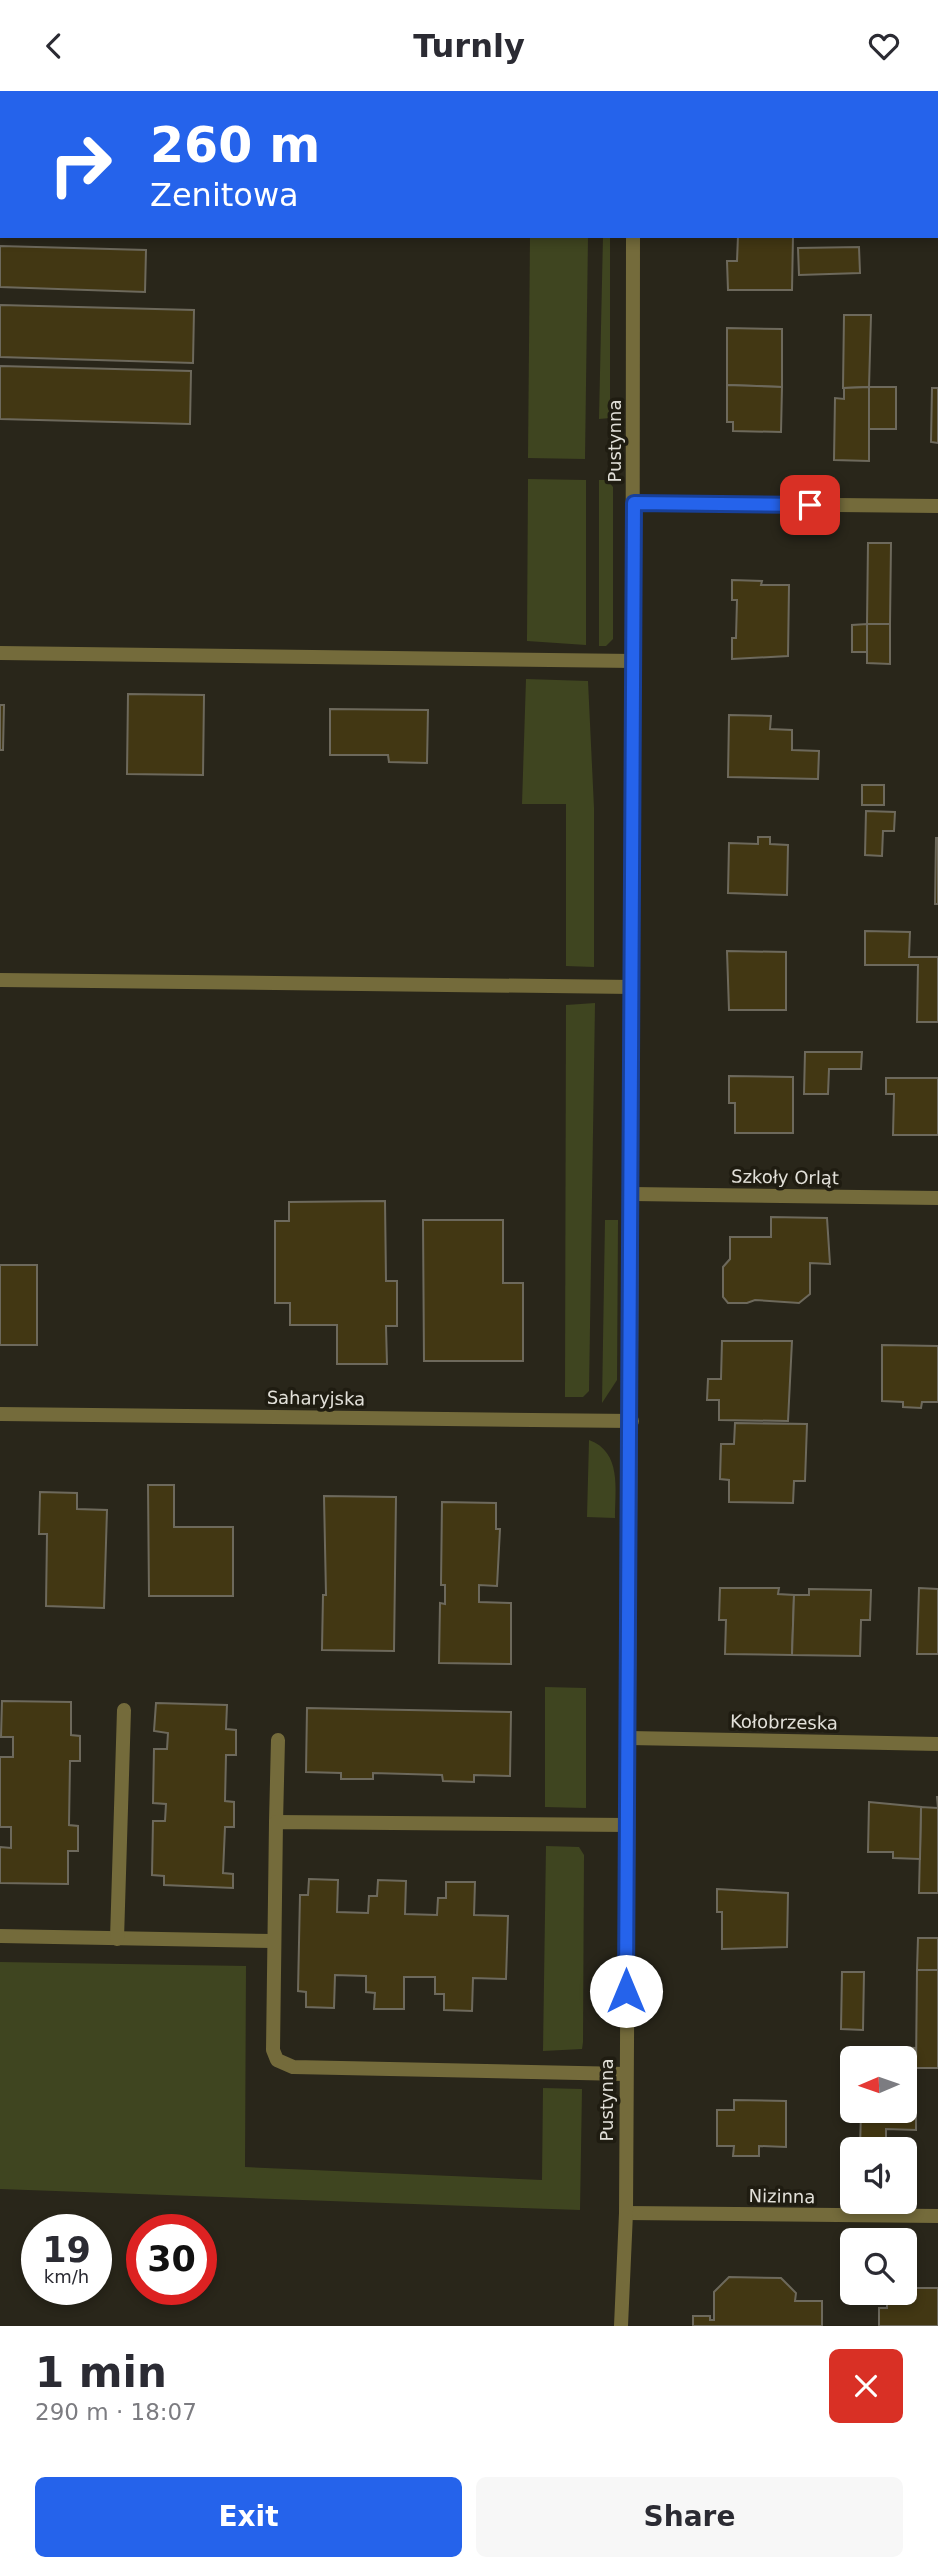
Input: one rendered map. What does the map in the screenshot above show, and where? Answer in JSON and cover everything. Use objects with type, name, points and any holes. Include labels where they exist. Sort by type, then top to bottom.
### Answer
[{"type":"street","name":"Pustynna","points":[[621,2326],[626,2213],[632,1421],[633,238]]},
{"type":"street","points":[[634,503],[938,506]]},
{"type":"street","points":[[0,653],[634,661]]},
{"type":"street","points":[[0,980],[633,986]]},
{"type":"street","name":"Szkoły Orląt","points":[[632,1194],[938,1198]]},
{"type":"street","name":"Saharyjska","points":[[0,1414],[632,1421]]},
{"type":"street","points":[[117,1939],[124,1710]]},
{"type":"street","name":"Kołobrzeska","points":[[629,1738],[938,1744]]},
{"type":"street","points":[[278,1740],[272,2050],[277,2060],[293,2067],[626,2074]]},
{"type":"street","points":[[276,1822],[627,1825]]},
{"type":"street","points":[[0,1936],[273,1941]]},
{"type":"street","name":"Nizinna","points":[[626,2213],[938,2216]]},
{"type":"green space","points":[[530,238],[588,238],[585,459],[528,458]]},
{"type":"green space","points":[[603,238],[610,238],[610,418],[599,419]]},
{"type":"green space","points":[[528,479],[586,480],[586,645],[527,641]]},
{"type":"green space","points":[[599,480],[607,480],[613,487],[613,639],[606,646],[599,646]]},
{"type":"green space","points":[[526,679],[588,681],[594,808],[594,967],[566,966],[566,804],[522,804]]},
{"type":"green space","points":[[595,1003],[589,1391],[583,1397],[565,1397],[566,1005]]},
{"type":"green space","points":[[605,1220],[618,1220],[617,1380],[602,1403]]},
{"type":"green space","points":[[589,1440],[600,1446],[612,1462],[615,1518],[587,1517]]},
{"type":"green space","points":[[545,1687],[586,1688],[586,1808],[545,1807]]},
{"type":"green space","points":[[546,1846],[579,1847],[584,1855],[582,2049],[543,2051]]},
{"type":"green space","points":[[0,1962],[246,1966],[245,2167],[542,2180],[543,2088],[582,2089],[580,2210],[0,2189]]},
{"type":"building","points":[[738,238],[793,238],[792,290],[728,290],[727,261],[737,261]]},
{"type":"building","points":[[0,246],[146,250],[145,292],[0,287]]},
{"type":"building","points":[[859,247],[860,273],[799,275],[798,248]]},
{"type":"building","points":[[0,305],[194,310],[193,363],[0,357]]},
{"type":"building","points":[[844,315],[871,315],[869,387],[843,388]]},
{"type":"building","points":[[727,328],[782,329],[782,387],[727,385]]},
{"type":"building","points":[[0,366],[191,371],[190,424],[0,419]]},
{"type":"building","points":[[727,385],[782,387],[781,432],[733,431],[733,422],[727,422]]},
{"type":"building","points":[[869,387],[869,461],[834,460],[835,398],[844,399],[844,388]]},
{"type":"building","points":[[869,387],[896,387],[896,429],[869,429]]},
{"type":"building","points":[[932,388],[938,388],[938,443],[931,442]]},
{"type":"building","points":[[868,543],[891,543],[890,624],[867,624]]},
{"type":"building","points":[[732,580],[762,581],[761,585],[789,585],[788,656],[732,659],[732,638],[736,638],[737,600],[732,600]]},
{"type":"building","points":[[867,624],[890,624],[890,664],[867,663]]},
{"type":"building","points":[[867,624],[867,652],[852,652],[852,625]]},
{"type":"building","points":[[128,694],[204,695],[203,775],[127,774]]},
{"type":"building","points":[[0,705],[4,705],[3,750],[0,750]]},
{"type":"building","points":[[330,709],[428,710],[427,763],[389,762],[388,755],[330,755]]},
{"type":"building","points":[[729,715],[771,716],[770,729],[792,730],[792,750],[819,751],[818,779],[728,777]]},
{"type":"building","points":[[862,785],[884,785],[884,805],[862,805]]},
{"type":"building","points":[[866,811],[895,812],[894,831],[883,831],[882,856],[865,855]]},
{"type":"building","points":[[758,837],[770,837],[770,844],[788,845],[787,895],[728,893],[729,843],[758,844]]},
{"type":"building","points":[[938,838],[938,904],[935,904]]},
{"type":"building","points":[[865,931],[910,932],[909,957],[938,957],[938,1022],[917,1022],[918,965],[865,965]]},
{"type":"building","points":[[727,951],[786,952],[786,1010],[729,1010]]},
{"type":"building","points":[[805,1052],[862,1052],[861,1069],[829,1069],[828,1094],[804,1094]]},
{"type":"building","points":[[729,1076],[793,1077],[793,1133],[735,1133],[735,1103],[729,1103]]},
{"type":"building","points":[[886,1078],[938,1078],[938,1135],[893,1135],[894,1094],[886,1094]]},
{"type":"building","points":[[385,1201],[386,1281],[397,1281],[397,1326],[386,1326],[387,1364],[337,1364],[337,1325],[290,1325],[290,1303],[275,1303],[275,1221],[289,1221],[289,1202]]},
{"type":"building","points":[[771,1217],[827,1218],[830,1264],[810,1263],[810,1294],[799,1303],[755,1300],[728,1303],[723,1297],[723,1267],[730,1259],[730,1237],[771,1237]]},
{"type":"building","points":[[423,1220],[503,1220],[503,1283],[523,1283],[523,1361],[424,1361]]},
{"type":"building","points":[[0,1265],[37,1265],[37,1345],[0,1345]]},
{"type":"building","points":[[722,1341],[792,1341],[788,1421],[719,1420],[719,1400],[707,1400],[708,1379],[721,1379]]},
{"type":"building","points":[[882,1345],[938,1346],[938,1402],[922,1402],[921,1408],[903,1407],[903,1402],[882,1401]]},
{"type":"building","points":[[735,1423],[807,1424],[805,1481],[794,1481],[793,1503],[729,1502],[729,1480],[720,1479],[721,1444],[734,1444]]},
{"type":"building","points":[[148,1485],[174,1485],[174,1527],[233,1527],[233,1596],[149,1596]]},
{"type":"building","points":[[40,1492],[77,1493],[77,1509],[107,1510],[104,1608],[46,1606],[47,1534],[39,1534]]},
{"type":"building","points":[[324,1496],[396,1497],[394,1651],[322,1650],[323,1595],[326,1595]]},
{"type":"building","points":[[442,1502],[496,1503],[496,1529],[500,1529],[497,1586],[479,1585],[479,1602],[511,1603],[511,1664],[439,1663],[440,1603],[445,1604],[445,1585],[441,1585]]},
{"type":"building","points":[[720,1588],[779,1588],[778,1594],[794,1595],[792,1655],[725,1654],[726,1620],[719,1620]]},
{"type":"building","points":[[919,1588],[938,1589],[938,1654],[917,1654]]},
{"type":"building","points":[[809,1589],[871,1590],[870,1620],[861,1620],[860,1656],[792,1655],[794,1595],[809,1595]]},
{"type":"building","points":[[2,1701],[71,1702],[71,1735],[80,1736],[80,1761],[70,1761],[69,1825],[78,1826],[78,1851],[68,1851],[68,1884],[0,1883],[0,1847],[11,1848],[11,1827],[0,1827],[0,1757],[13,1757],[13,1737],[1,1737]]},
{"type":"building","points":[[156,1703],[227,1705],[226,1729],[236,1730],[236,1755],[226,1755],[225,1801],[234,1802],[234,1827],[225,1827],[223,1873],[233,1874],[233,1888],[164,1885],[164,1876],[152,1875],[153,1821],[165,1821],[166,1804],[153,1803],[154,1749],[167,1749],[168,1733],[154,1731]]},
{"type":"building","points":[[307,1708],[511,1712],[510,1776],[474,1775],[474,1782],[443,1781],[442,1775],[373,1773],[373,1779],[341,1779],[341,1773],[306,1772]]},
{"type":"building","points":[[869,1802],[921,1807],[920,1859],[893,1858],[893,1852],[868,1852]]},
{"type":"building","points":[[921,1807],[938,1808],[938,1893],[919,1893]]},
{"type":"building","points":[[309,1879],[338,1880],[337,1912],[368,1913],[369,1896],[377,1896],[378,1880],[406,1881],[405,1914],[437,1915],[438,1898],[446,1898],[446,1882],[475,1882],[474,1915],[508,1916],[506,1979],[473,1978],[472,2011],[444,2010],[444,1994],[435,1994],[435,1977],[404,1977],[404,2009],[374,2009],[375,1993],[366,1992],[366,1976],[335,1975],[334,2008],[306,2007],[306,1992],[298,1991],[300,1895],[308,1895]]},
{"type":"building","points":[[717,1889],[788,1893],[787,1947],[722,1949],[722,1912],[717,1912]]},
{"type":"building","points":[[918,1938],[938,1938],[938,1970],[917,1970]]},
{"type":"building","points":[[917,1970],[938,1970],[938,2068],[917,2068]]},
{"type":"building","points":[[842,1972],[864,1972],[863,2030],[841,2029]]},
{"type":"building","points":[[734,2100],[786,2101],[786,2147],[759,2146],[759,2156],[733,2156],[734,2146],[717,2146],[717,2110],[734,2110]]},
{"type":"building","points":[[861,2123],[916,2123],[916,2130],[886,2129],[886,2137],[860,2137]]},
{"type":"building","points":[[729,2277],[781,2278],[796,2293],[795,2301],[822,2301],[822,2326],[693,2326],[693,2316],[710,2316],[710,2320],[714,2320],[714,2292]]},
{"type":"building","points":[[917,2288],[938,2288],[938,2326],[879,2326],[879,2308],[887,2308],[887,2305],[917,2305]]},
{"type":"route","points":[[626,1991],[632,1421],[634,503],[810,505]]}]
